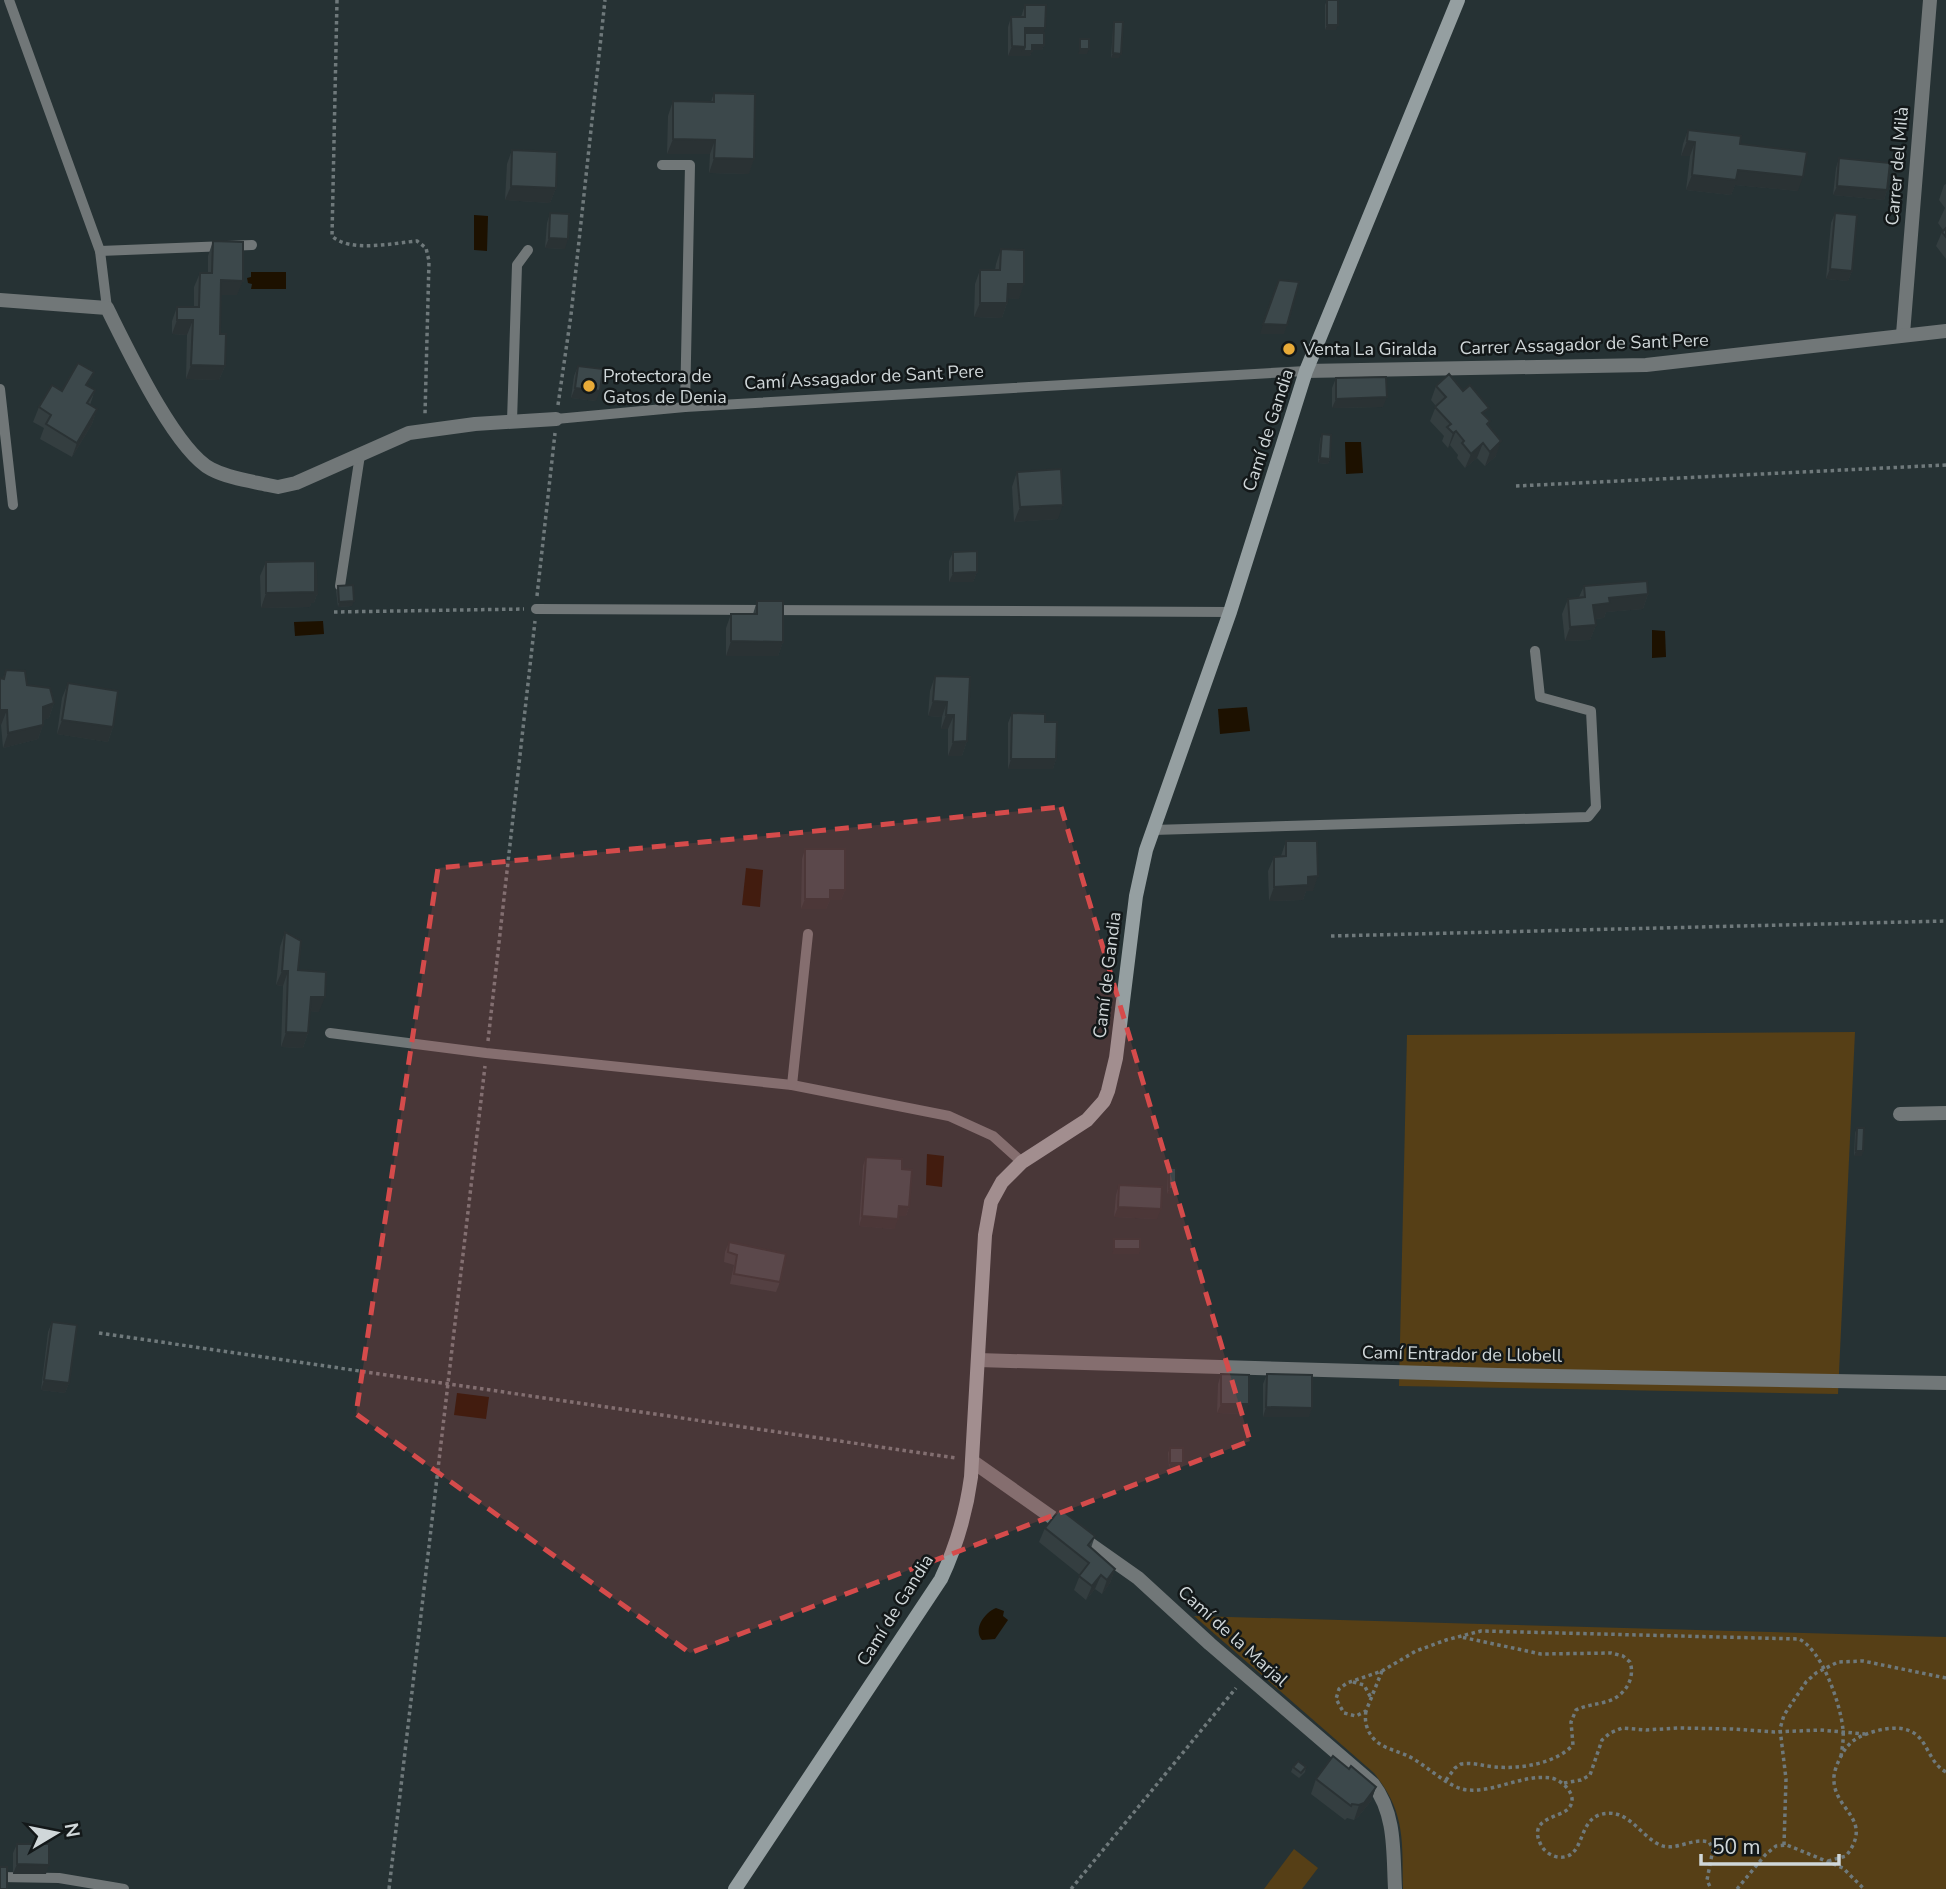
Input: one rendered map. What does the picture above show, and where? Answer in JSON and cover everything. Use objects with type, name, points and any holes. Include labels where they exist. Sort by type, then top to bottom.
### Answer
[{"type":"main road","name":"Camí de Gandia","points":[[735,1889],[941,1579],[961,1532],[972,1461],[988,1214],[991,1202],[1002,1182],[1022,1161],[1087,1121],[1104,1101],[1108,1091],[1116,1058],[1136,896],[1153,830],[1230,612],[1306,371],[1458,0]]},
{"type":"street","name":"Carrer del Milà","points":[[1903,334],[1930,0]]},
{"type":"street","points":[[0,300],[107,309]]},
{"type":"street","name":"Camí Assagador de Sant Pere","points":[[107,309],[141,375],[187,449],[210,469],[268,485],[286,486],[409,433],[512,421],[556,419]]},
{"type":"street","name":"Carrer Assagador de Sant Pere","points":[[1306,371],[1646,365],[1946,331]]},
{"type":"street","points":[[1900,1114],[1946,1113]]},
{"type":"street","name":"Camí Entrador de Llobell","points":[[978,1360],[1498,1375],[1946,1382]]},
{"type":"street","name":"Camí de la Marjal","points":[[972,1461],[1138,1578],[1246,1676],[1363,1774],[1384,1800],[1392,1830],[1395,1889]]},
{"type":"lane","points":[[9,0],[100,251],[107,309]]},
{"type":"lane","points":[[662,164],[690,165],[685,407]]},
{"type":"lane","points":[[100,251],[252,245]]},
{"type":"lane","points":[[512,421],[517,265],[528,250]]},
{"type":"lane","name":"Camí Assagador de Sant Pere","points":[[556,419],[685,407],[1306,371]]},
{"type":"lane","points":[[0,389],[13,505]]},
{"type":"lane","points":[[340,586],[360,455]]},
{"type":"lane","points":[[536,609],[1230,612]]},
{"type":"lane","points":[[1153,830],[1588,817],[1596,807],[1591,711],[1540,697],[1535,651]]},
{"type":"lane","points":[[792,1085],[808,934]]},
{"type":"lane","points":[[330,1033],[486,1053],[792,1085],[949,1115],[993,1136],[1022,1161]]},
{"type":"lane","points":[[0,1877],[59,1878],[124,1889]]},
{"type":"path","points":[[337,0],[332,236],[350,246],[417,241],[426,248],[429,261],[425,430]]},
{"type":"path","points":[[389,1889],[605,0]]},
{"type":"path","points":[[1516,485],[1946,466]]},
{"type":"path","points":[[334,612],[536,609]]},
{"type":"path","points":[[1331,936],[1946,921]]},
{"type":"path","points":[[99,1333],[972,1461]]},
{"type":"path","points":[[1366,1711],[1356,1716],[1340,1709],[1337,1694],[1347,1683],[1382,1671],[1416,1651],[1453,1637],[1481,1631],[1799,1639],[1811,1648],[1839,1711],[1843,1733],[1841,1757]]},
{"type":"path","points":[[1446,1780],[1461,1764],[1519,1767],[1562,1754],[1573,1745],[1573,1713],[1581,1707],[1605,1703],[1617,1697],[1630,1682],[1633,1672],[1630,1662],[1618,1654],[1541,1654],[1470,1638],[1453,1637]]},
{"type":"path","points":[[1784,1845],[1786,1779],[1780,1732],[1784,1715],[1806,1682],[1838,1662],[1863,1661],[1946,1678]]},
{"type":"path","points":[[1382,1671],[1366,1711],[1366,1724],[1374,1740],[1419,1761],[1458,1788],[1470,1790],[1543,1777],[1564,1783],[1576,1782],[1590,1775],[1602,1740],[1610,1732],[1622,1728],[1780,1732],[1820,1730],[1865,1734]]},
{"type":"path","points":[[1071,1889],[1246,1676]]},
{"type":"path","points":[[1347,1683],[1358,1682],[1364,1685],[1371,1700]]},
{"type":"path","points":[[1828,1861],[1846,1856],[1856,1827],[1834,1784],[1841,1757],[1847,1745],[1857,1737],[1898,1728],[1907,1730],[1916,1734],[1931,1760],[1946,1772]]},
{"type":"path","points":[[1564,1783],[1571,1795],[1571,1805],[1567,1810],[1550,1816],[1541,1826],[1539,1839],[1545,1851],[1558,1857],[1571,1854],[1580,1843],[1584,1828],[1592,1818],[1604,1814],[1615,1815],[1633,1822],[1657,1843],[1668,1847],[1694,1841],[1709,1842],[1713,1849],[1713,1860],[1707,1874],[1711,1889]]},
{"type":"path","points":[[1737,1889],[1762,1858],[1776,1846],[1784,1845],[1843,1868],[1864,1889]]},
{"type":"highlighted area","points":[[1061,807],[1250,1441],[690,1653],[356,1414],[438,868]]},
{"type":"shaded area","points":[[474,215],[488,216],[487,251],[474,250]]},
{"type":"shaded area","points":[[251,272],[286,272],[286,289],[251,289],[252,284],[248,283],[247,278],[251,277]]},
{"type":"shaded area","points":[[1345,442],[1361,442],[1363,473],[1346,474]]},
{"type":"shaded area","points":[[323,621],[324,634],[295,636],[294,622]]},
{"type":"shaded area","points":[[1652,630],[1665,631],[1666,657],[1652,658]]},
{"type":"shaded area","points":[[1247,707],[1250,731],[1220,734],[1218,709]]},
{"type":"shaded area","points":[[746,868],[763,870],[760,907],[742,905]]},
{"type":"shaded area","points":[[1855,1032],[1838,1394],[1399,1386],[1407,1035]]},
{"type":"shaded area","points":[[927,1154],[944,1156],[942,1187],[926,1185]]},
{"type":"shaded area","points":[[457,1393],[489,1397],[486,1419],[454,1415]]},
{"type":"shaded area","points":[[996,1608],[1004,1611],[1003,1616],[1008,1620],[995,1639],[982,1640],[979,1626],[987,1614]]},
{"type":"shaded area","points":[[1194,1616],[1946,1637],[1946,1889],[1403,1889],[1402,1841],[1397,1814],[1374,1773]]},
{"type":"shaded area","points":[[1294,1849],[1318,1868],[1302,1889],[1264,1889]]},
{"type":"building","points":[[1327,0],[1338,0],[1338,25],[1327,25]]},
{"type":"building","points":[[1025,5],[1046,5],[1045,28],[1025,28],[1025,47],[1012,46],[1011,17],[1025,17]]},
{"type":"building","points":[[1114,22],[1123,22],[1121,54],[1113,53]]},
{"type":"building","points":[[1025,33],[1044,33],[1044,45],[1032,45],[1032,51],[1023,51]]},
{"type":"building","points":[[1080,39],[1089,39],[1089,49],[1080,49]]},
{"type":"building","points":[[714,93],[755,94],[754,159],[714,158],[715,140],[673,139],[673,101],[714,102]]},
{"type":"building","points":[[1688,130],[1741,136],[1740,144],[1807,152],[1803,177],[1738,170],[1736,180],[1692,175],[1695,142],[1687,141]]},
{"type":"building","points":[[512,150],[557,152],[556,188],[511,186]]},
{"type":"building","points":[[1839,158],[1890,163],[1887,190],[1837,186]]},
{"type":"building","points":[[550,213],[569,214],[568,239],[549,238]]},
{"type":"building","points":[[1835,213],[1857,215],[1852,271],[1830,269]]},
{"type":"building","points":[[213,241],[243,242],[243,281],[221,280],[220,334],[226,334],[225,366],[191,365],[193,320],[177,320],[177,307],[199,307],[200,273],[212,273]]},
{"type":"building","points":[[1001,249],[1024,250],[1024,284],[1008,284],[1007,303],[980,303],[980,270],[1000,270]]},
{"type":"building","points":[[1279,280],[1299,282],[1287,325],[1263,324]]},
{"type":"building","points":[[78,363],[94,372],[86,385],[95,390],[87,403],[97,409],[77,443],[46,424],[51,415],[39,407],[52,385],[62,391]]},
{"type":"building","points":[[578,366],[603,369],[600,391],[575,388]]},
{"type":"building","points":[[1449,374],[1463,391],[1470,385],[1489,408],[1482,413],[1490,421],[1487,424],[1501,441],[1490,452],[1483,443],[1471,454],[1456,431],[1453,433],[1447,427],[1451,424],[1435,407],[1446,397],[1436,386]]},
{"type":"building","points":[[1386,377],[1387,397],[1336,399],[1336,378]]},
{"type":"building","points":[[1322,434],[1331,435],[1330,459],[1320,458]]},
{"type":"building","points":[[1061,469],[1063,505],[1020,507],[1017,472]]},
{"type":"building","points":[[977,551],[977,572],[953,573],[953,552]]},
{"type":"building","points":[[315,561],[315,592],[266,593],[266,562]]},
{"type":"building","points":[[316,570],[317,594],[315,594]]},
{"type":"building","points":[[1647,581],[1648,594],[1609,598],[1610,603],[1593,605],[1596,625],[1570,627],[1568,599],[1585,597],[1584,586]]},
{"type":"building","points":[[353,585],[354,601],[339,602],[338,586]]},
{"type":"building","points":[[757,601],[783,601],[783,642],[731,641],[731,614],[757,614]]},
{"type":"building","points":[[6,670],[25,671],[27,685],[50,688],[54,703],[43,707],[43,725],[8,733],[7,710],[0,710],[0,678],[4,679]]},
{"type":"building","points":[[935,676],[970,677],[967,741],[953,742],[954,715],[946,715],[947,702],[933,701]]},
{"type":"building","points":[[68,683],[118,691],[113,727],[62,720]]},
{"type":"building","points":[[1012,713],[1045,714],[1045,722],[1057,722],[1056,759],[1011,759]]},
{"type":"building","points":[[1286,841],[1317,841],[1318,876],[1308,877],[1308,885],[1274,887],[1274,857],[1286,856]]},
{"type":"building","points":[[805,849],[845,849],[845,890],[830,890],[830,899],[805,899]]},
{"type":"building","points":[[285,932],[301,941],[298,970],[326,972],[325,997],[311,997],[308,1033],[286,1032],[288,971],[282,971]]},
{"type":"building","points":[[1857,1128],[1864,1128],[1863,1151],[1856,1151]]},
{"type":"building","points":[[866,1157],[902,1159],[902,1169],[912,1170],[909,1207],[899,1206],[898,1219],[862,1216]]},
{"type":"building","points":[[1169,1168],[1176,1168],[1176,1189],[1169,1189]]},
{"type":"building","points":[[1119,1185],[1162,1187],[1161,1209],[1118,1207]]},
{"type":"building","points":[[1114,1239],[1140,1239],[1140,1249],[1114,1249]]},
{"type":"building","points":[[729,1242],[786,1254],[780,1282],[734,1274],[737,1255],[728,1252]]},
{"type":"building","points":[[52,1322],[77,1325],[69,1383],[44,1380]]},
{"type":"building","points":[[1221,1374],[1249,1375],[1249,1404],[1221,1404]]},
{"type":"building","points":[[1267,1374],[1312,1375],[1312,1408],[1266,1407]]},
{"type":"building","points":[[1170,1448],[1183,1448],[1183,1463],[1170,1463]]},
{"type":"building","points":[[1060,1509],[1095,1536],[1088,1545],[1115,1569],[1107,1580],[1101,1575],[1092,1586],[1079,1576],[1089,1563],[1045,1528]]},
{"type":"building","points":[[1333,1756],[1349,1769],[1351,1766],[1376,1787],[1364,1803],[1351,1806],[1316,1779]]},
{"type":"building","points":[[1298,1761],[1306,1767],[1301,1773],[1293,1767]]},
{"type":"building","points":[[17,1844],[49,1844],[49,1865],[17,1864]]},
{"type":"building","points":[[0,1867],[7,1867],[7,1889],[0,1889]]},
{"type":"place","name":"Venta La Giralda","points":[[1289,349]]},
{"type":"place","name":"Protectora de Gatos de Denia","points":[[589,386]]}]
